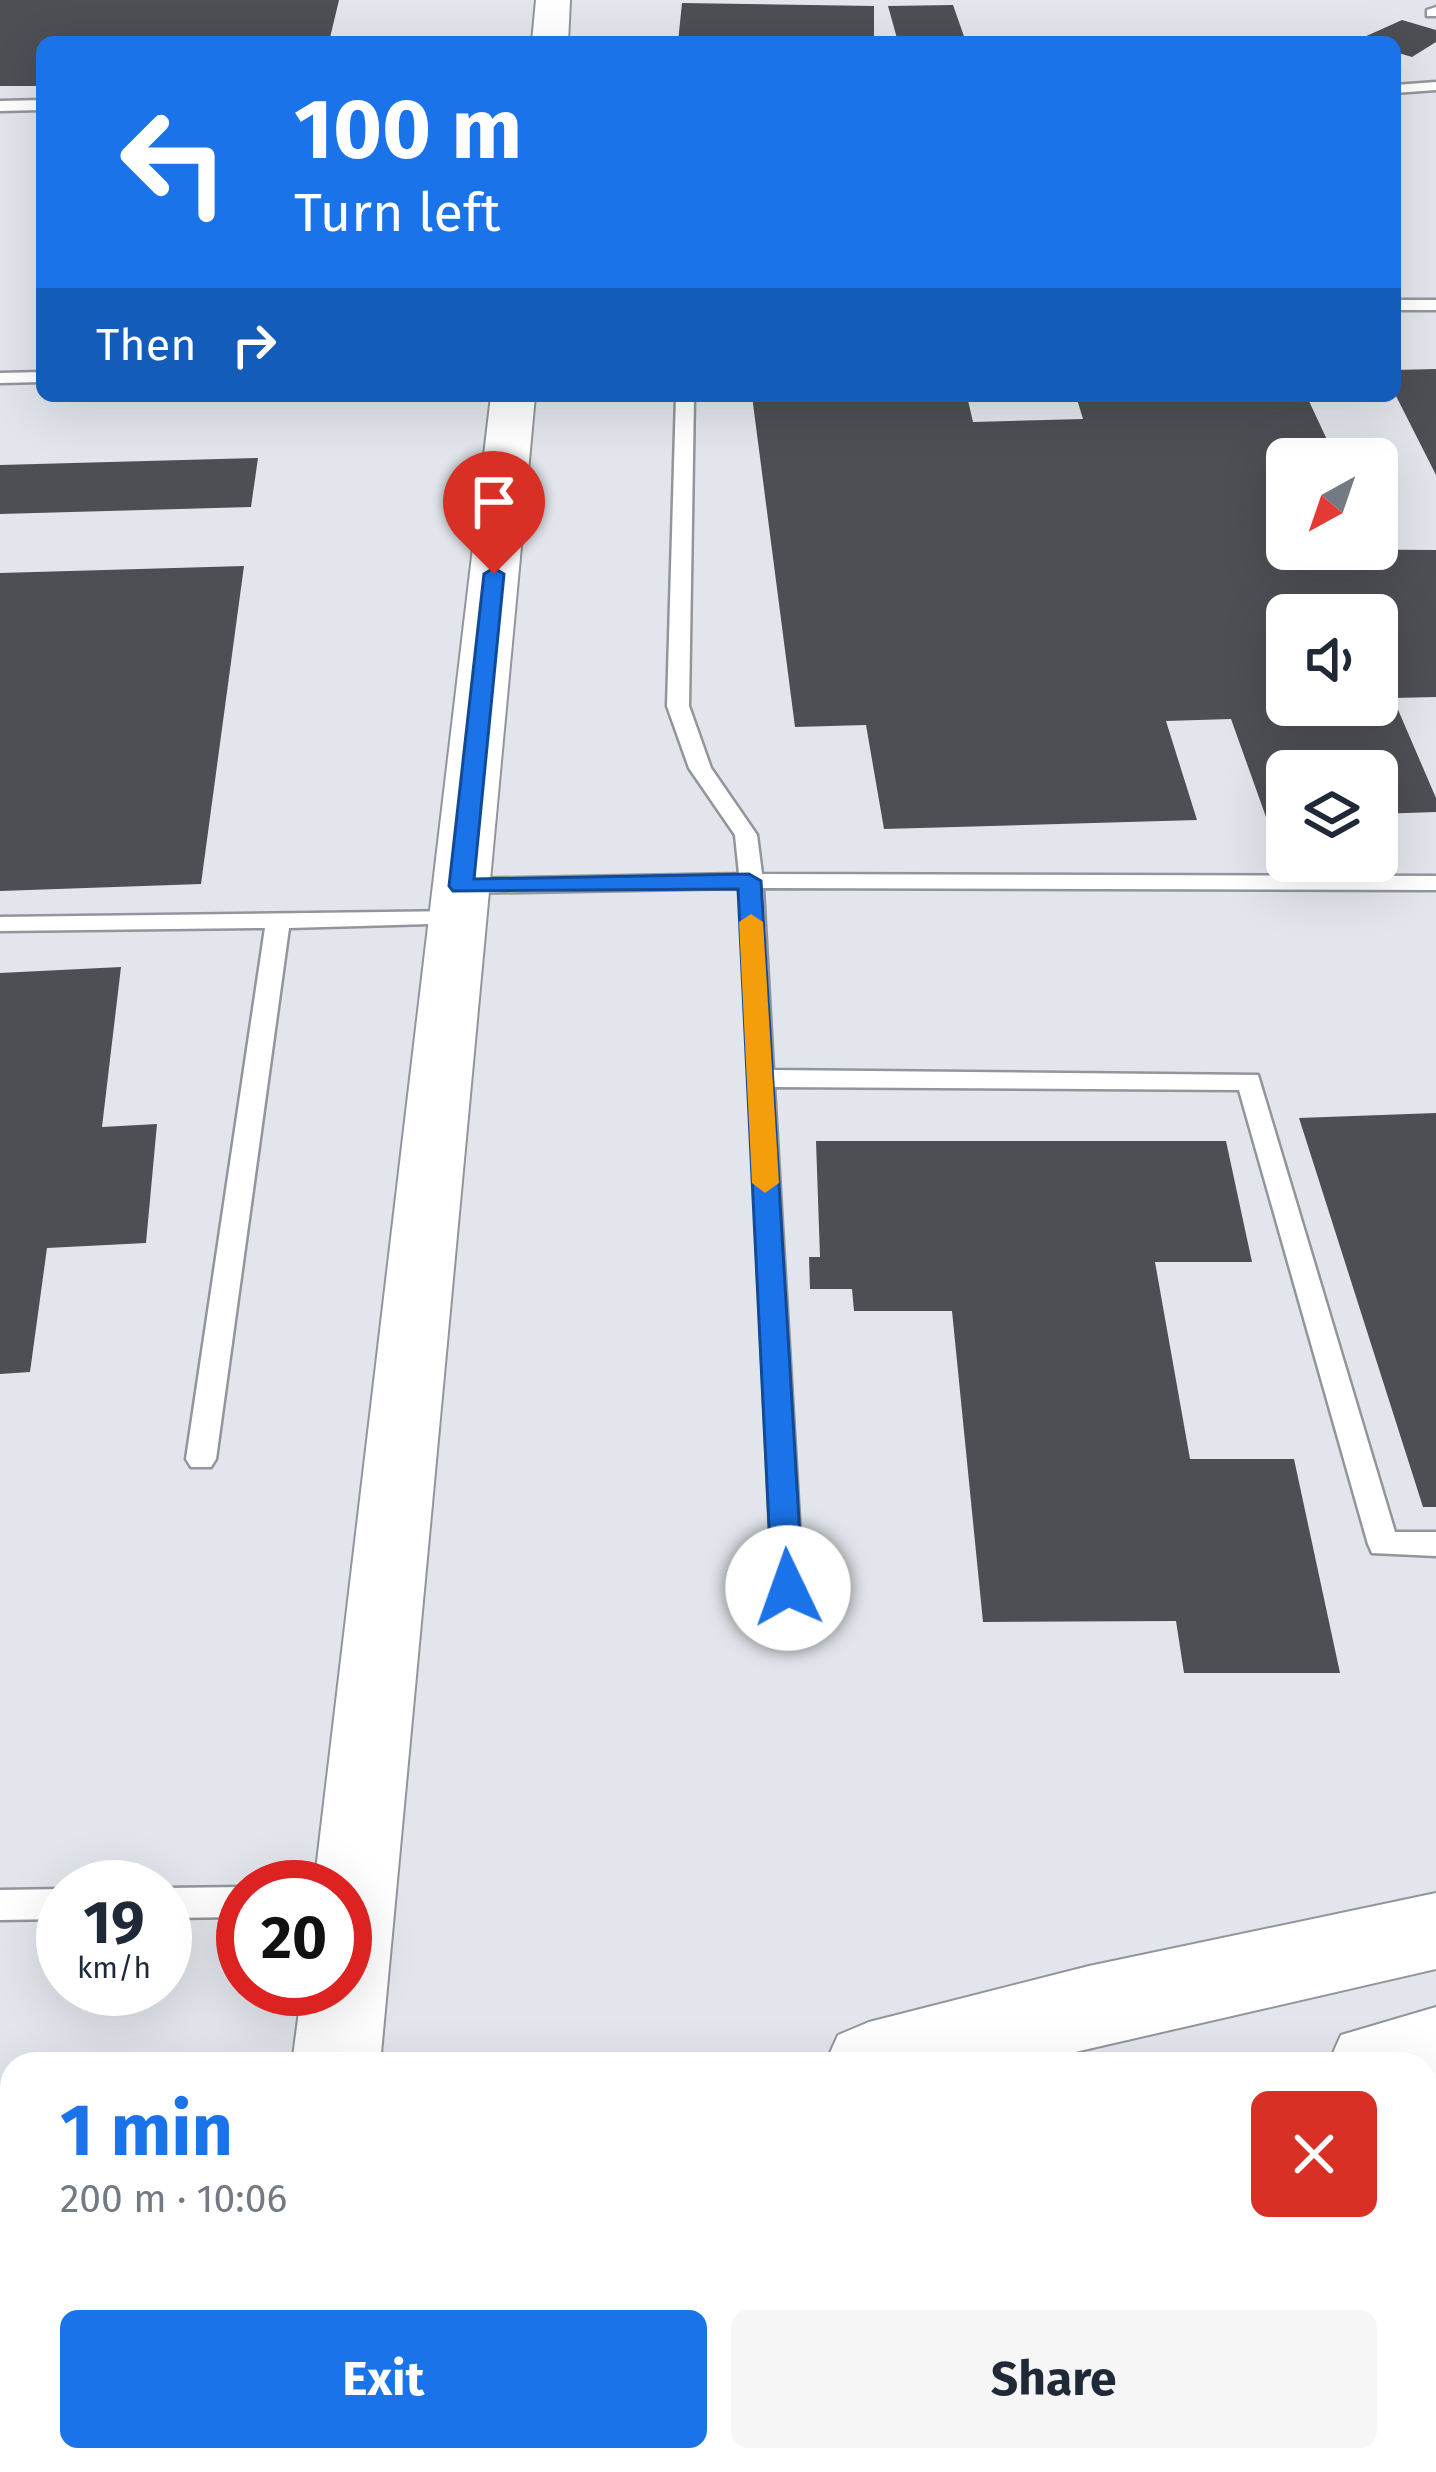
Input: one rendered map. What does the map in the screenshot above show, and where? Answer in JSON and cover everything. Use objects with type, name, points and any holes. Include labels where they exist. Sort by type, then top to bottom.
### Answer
[{"type":"street","points":[[550,36],[553,0]]},
{"type":"street","points":[[354,1860],[512,402]]},
{"type":"street","points":[[914,2052],[1088,2006],[1436,1931]]},
{"type":"street","points":[[337,2052],[342,2016]]},
{"type":"lane","points":[[1401,89],[1436,86]]},
{"type":"lane","points":[[0,106],[36,105]]},
{"type":"lane","points":[[1401,305],[1436,305]]},
{"type":"lane","points":[[0,378],[36,377]]},
{"type":"lane","points":[[686,402],[678,706],[683,735],[713,790],[744,823],[788,1588]]},
{"type":"lane","points":[[0,924],[278,920],[749,881],[1436,883]]},
{"type":"lane","points":[[201,1460],[278,920]]},
{"type":"lane","points":[[760,1078],[1249,1081],[1383,1544],[1436,1544]]},
{"type":"lane","points":[[0,1905],[36,1904]]},
{"type":"building","points":[[0,0],[339,0],[330,36],[36,36],[36,86],[0,86]]},
{"type":"building","points":[[682,3],[874,6],[874,36],[679,36]]},
{"type":"building","points":[[953,5],[964,36],[896,36],[888,6]]},
{"type":"building","points":[[1402,20],[1436,30],[1436,42],[1412,57],[1401,54],[1401,36],[1366,36]]},
{"type":"building","points":[[1436,369],[1436,475],[1399,402],[1401,370]]},
{"type":"building","points":[[753,402],[968,402],[973,422],[1083,419],[1078,402],[1309,402],[1326,438],[1266,438],[1266,570],[1398,570],[1398,550],[1436,550],[1436,697],[1398,698],[1398,594],[1266,594],[1266,726],[1398,726],[1398,710],[1436,798],[1436,812],[1398,813],[1398,750],[1266,750],[1266,817],[1231,719],[1166,721],[1197,820],[884,829],[866,725],[795,727]]},
{"type":"building","points":[[258,458],[251,507],[0,514],[0,465]]},
{"type":"building","points":[[244,566],[201,884],[0,891],[0,573]]},
{"type":"building","points":[[121,967],[102,1127],[157,1124],[146,1243],[47,1248],[30,1372],[0,1374],[0,973]]},
{"type":"building","points":[[1436,1113],[1436,1507],[1423,1507],[1299,1118]]},
{"type":"building","points":[[816,1141],[1226,1141],[1252,1262],[1155,1262],[1190,1459],[1294,1459],[1340,1673],[1184,1673],[1176,1621],[983,1622],[952,1311],[854,1311],[852,1289],[810,1289],[809,1257],[820,1257]]},
{"type":"slow traffic","points":[[751,922],[765,1183]]},
{"type":"route","points":[[494,574],[461,886],[749,881],[788,1588]]}]
